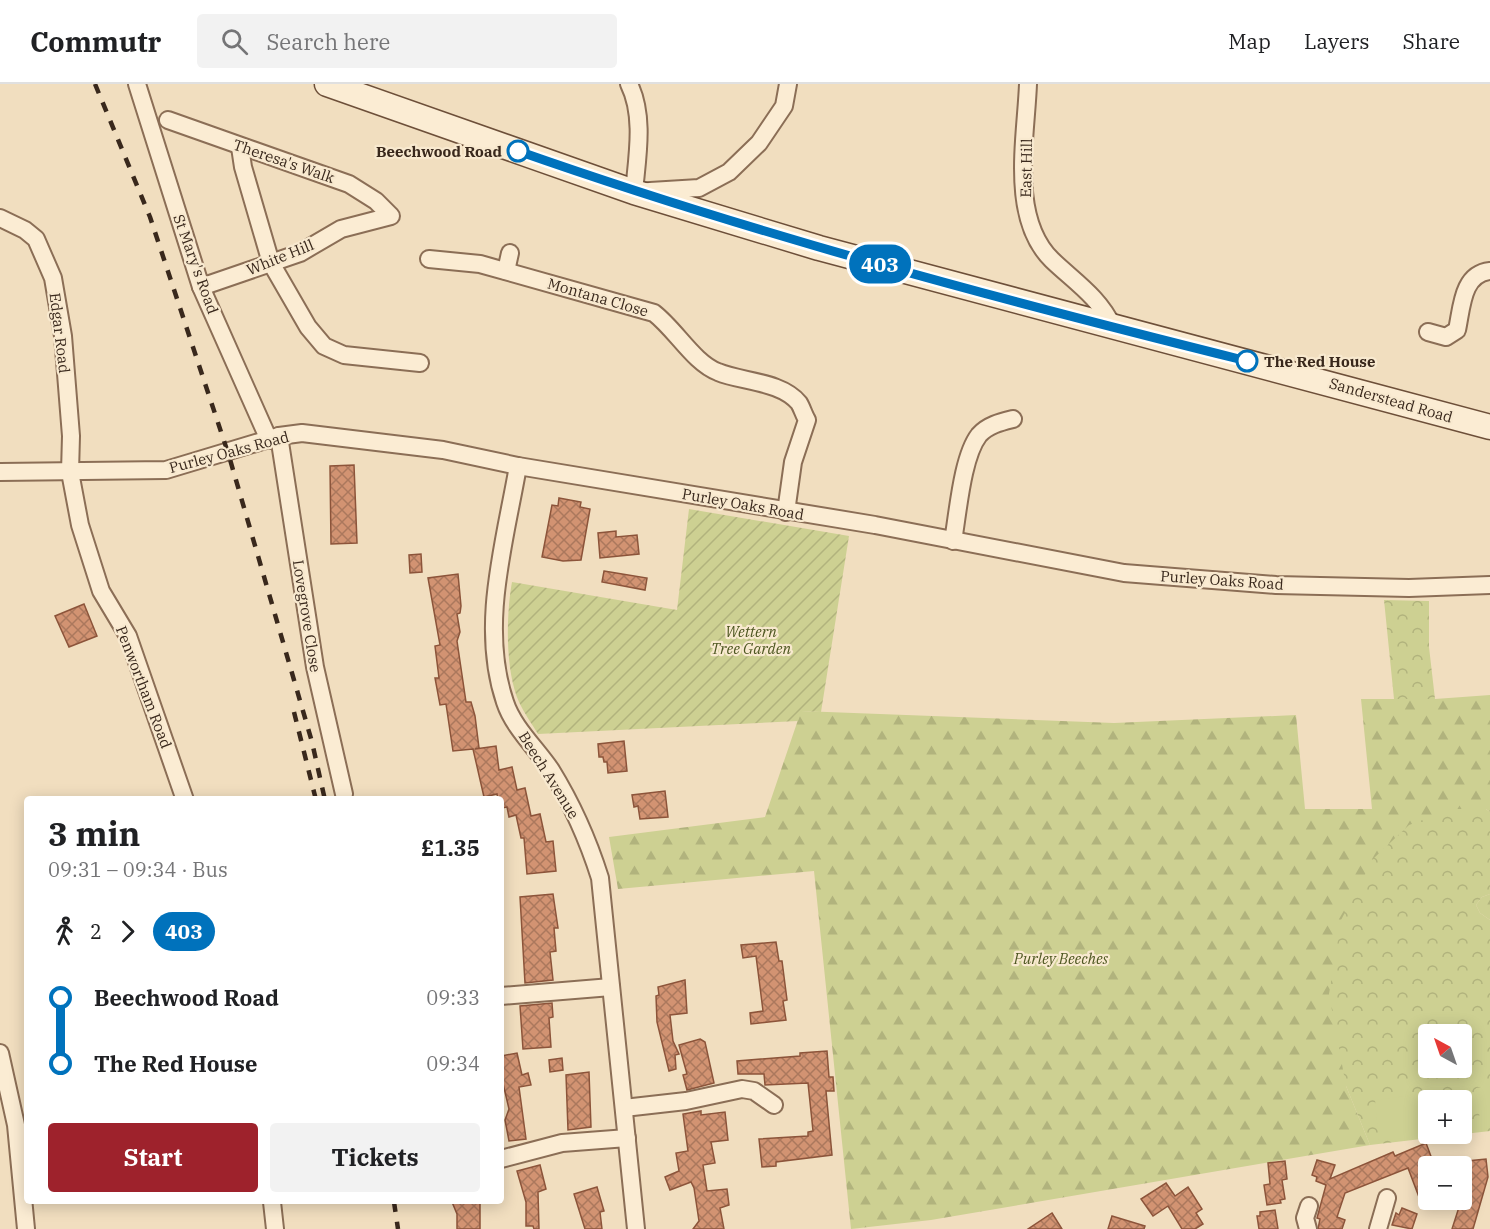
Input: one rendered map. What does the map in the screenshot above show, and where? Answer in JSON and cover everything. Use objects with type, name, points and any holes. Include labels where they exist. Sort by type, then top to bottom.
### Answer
[{"type":"main road","name":"Sanderstead Road","points":[[327,84],[634,192],[819,248],[1490,427]]},
{"type":"street","name":"St Mary's Road","points":[[137,84],[201,287],[274,438]]},
{"type":"street","points":[[628,84],[636,110],[639,137],[634,192],[699,188],[729,172],[759,143],[784,106],[788,84]]},
{"type":"street","name":"East Hill","points":[[1028,84],[1023,197],[1033,233],[1050,258],[1092,295],[1105,310],[1113,327]]},
{"type":"street","name":"Theresa's Walk","points":[[168,120],[240,147],[312,169],[349,184],[376,201],[391,216]]},
{"type":"street","points":[[240,147],[243,167],[271,263],[308,327],[324,346],[344,355],[404,355],[420,363]]},
{"type":"street","name":"White Hill","points":[[201,287],[300,253],[341,229],[391,216]]},
{"type":"street","name":"Edgar Road","points":[[0,218],[25,230],[36,239],[53,278],[63,336],[71,436],[70,472]]},
{"type":"street","points":[[506,271],[510,253]]},
{"type":"street","name":"Montana Close","points":[[429,259],[480,264],[654,313],[671,326],[700,362],[716,372],[780,390],[799,403],[807,420],[793,462],[786,512]]},
{"type":"street","points":[[1428,333],[1446,337],[1457,330],[1466,287],[1476,274],[1490,271]]},
{"type":"street","points":[[953,541],[970,449],[980,434],[994,424],[1013,419]]},
{"type":"street","name":"Purley Oaks Road","points":[[0,472],[166,470],[274,438],[302,434],[384,441],[786,512],[875,525],[1147,575],[1276,585],[1409,588],[1490,585]]},
{"type":"street","name":"Lovegrove Close","points":[[274,438],[315,667],[344,794]]},
{"type":"street","name":"Beech Avenue","points":[[518,466],[497,589],[494,635],[498,672],[505,704],[551,771],[586,835],[600,878],[636,1229]]},
{"type":"street","name":"Penwortham Road","points":[[70,472],[90,563],[101,591],[128,636],[184,796]]},
{"type":"street","points":[[504,996],[611,987]]},
{"type":"street","points":[[0,1053],[16,1125],[26,1229]]},
{"type":"street","points":[[624,1108],[686,1101],[742,1089],[754,1091],[774,1105]]},
{"type":"street","points":[[504,1158],[562,1143],[627,1138]]},
{"type":"street","points":[[1377,1229],[1387,1198]]},
{"type":"street","points":[[272,1204],[275,1229]]},
{"type":"street","points":[[1308,1229],[1305,1218],[1309,1206]]},
{"type":"green space","name":"Wettern Tree Garden","points":[[689,509],[849,536],[821,712],[802,711],[798,721],[538,734],[519,702],[511,675],[508,626],[512,582],[677,610]]},
{"type":"green space","points":[[1384,600],[1429,601],[1429,647],[1435,699],[1394,699]]},
{"type":"green space","name":"Purley Beeches","points":[[1490,695],[1490,812],[1486,809],[1346,1086],[1370,1145],[931,1220],[851,1229],[814,871],[618,889],[609,837],[765,817],[801,711],[1114,723],[1296,715],[1305,809],[1372,809],[1361,699],[1435,699]]},
{"type":"green space","points":[[1453,809],[1486,809],[1490,812],[1490,894],[1482,897],[1476,905],[1480,913],[1490,920],[1490,1131],[1472,1133],[1472,1090],[1418,1090],[1418,1139],[1370,1145],[1346,1086],[1329,994],[1341,920],[1374,858],[1409,825]]},
{"type":"green space","points":[[1490,894],[1490,920],[1480,913],[1476,905],[1482,897]]},
{"type":"green space","points":[[1490,1086],[1490,1128],[1481,1129],[1476,1088]]},
{"type":"green space","points":[[1418,1095],[1418,1136],[1379,1141],[1375,1100]]},
{"type":"building","points":[[354,465],[357,543],[331,544],[330,466]]},
{"type":"building","points":[[559,498],[581,502],[580,507],[590,509],[581,560],[563,561],[542,557],[552,505],[558,506]]},
{"type":"building","points":[[616,531],[616,537],[637,535],[639,554],[600,558],[598,533]]},
{"type":"building","points":[[421,554],[422,572],[410,573],[409,555]]},
{"type":"building","points":[[604,571],[647,578],[645,590],[602,582]]},
{"type":"building","points":[[458,574],[461,606],[460,613],[457,614],[460,632],[457,641],[466,702],[471,702],[475,716],[479,748],[475,749],[496,746],[499,770],[512,767],[517,790],[525,788],[531,816],[540,814],[546,842],[553,841],[556,871],[527,874],[524,838],[521,838],[516,815],[509,817],[507,807],[504,808],[504,796],[497,796],[497,794],[484,796],[473,749],[453,751],[446,704],[440,705],[435,678],[439,678],[435,646],[440,645],[428,578]]},
{"type":"building","points":[[84,604],[97,636],[69,647],[55,616]]},
{"type":"building","points":[[624,741],[627,771],[608,773],[607,762],[604,762],[603,757],[599,757],[598,744]]},
{"type":"building","points":[[665,791],[668,817],[640,819],[638,806],[634,807],[632,795]]},
{"type":"building","points":[[553,894],[558,928],[554,928],[556,951],[550,952],[553,980],[525,983],[520,897]]},
{"type":"building","points":[[776,942],[779,961],[782,961],[787,1000],[783,1001],[786,1020],[751,1024],[750,1013],[763,1011],[760,987],[756,956],[743,958],[741,945]]},
{"type":"building","points":[[685,980],[687,1013],[670,1015],[673,1041],[679,1054],[675,1055],[676,1069],[669,1071],[657,1022],[656,996],[659,995],[658,987]]},
{"type":"building","points":[[552,1003],[553,1017],[549,1018],[551,1047],[523,1049],[520,1006]]},
{"type":"building","points":[[700,1039],[705,1042],[714,1083],[687,1090],[683,1075],[687,1074],[679,1045]]},
{"type":"building","points":[[827,1051],[829,1077],[833,1077],[834,1091],[826,1091],[832,1155],[776,1162],[776,1166],[762,1167],[759,1139],[808,1136],[808,1132],[813,1131],[808,1083],[765,1085],[764,1074],[738,1074],[737,1061],[800,1056],[800,1053]]},
{"type":"building","points":[[517,1053],[522,1075],[528,1073],[531,1085],[519,1087],[526,1139],[509,1141],[505,1120],[509,1109],[504,1088],[504,1055]]},
{"type":"building","points":[[562,1058],[563,1070],[550,1072],[549,1060]]},
{"type":"building","points":[[589,1072],[591,1127],[568,1130],[566,1075]]},
{"type":"building","points":[[701,1111],[701,1115],[725,1112],[728,1140],[711,1142],[715,1163],[703,1165],[707,1191],[727,1189],[729,1205],[720,1208],[724,1229],[693,1229],[699,1221],[691,1182],[670,1190],[665,1177],[679,1171],[676,1153],[688,1151],[683,1114]]},
{"type":"building","points":[[1426,1144],[1431,1156],[1418,1156],[1418,1194],[1408,1168],[1345,1193],[1337,1217],[1345,1220],[1342,1229],[1318,1229],[1320,1219],[1317,1218],[1326,1185],[1316,1181],[1317,1177],[1312,1175],[1317,1160],[1335,1165],[1330,1179],[1393,1152],[1395,1156]]},
{"type":"building","points":[[1486,1159],[1488,1177],[1473,1229],[1452,1229],[1458,1210],[1472,1210],[1472,1160]]},
{"type":"building","points":[[1285,1161],[1287,1179],[1282,1180],[1285,1199],[1280,1200],[1281,1203],[1267,1205],[1264,1185],[1270,1184],[1268,1163]]},
{"type":"building","points":[[540,1165],[546,1189],[538,1192],[539,1229],[534,1229],[533,1226],[526,1226],[526,1202],[517,1171]]},
{"type":"building","points":[[1166,1183],[1175,1196],[1188,1187],[1202,1209],[1196,1213],[1203,1224],[1195,1229],[1182,1229],[1168,1206],[1153,1216],[1141,1199]]},
{"type":"building","points":[[597,1187],[604,1211],[600,1212],[602,1229],[585,1229],[574,1194]]},
{"type":"building","points":[[453,1204],[480,1204],[480,1229],[457,1229],[457,1214]]},
{"type":"building","points":[[1402,1208],[1417,1214],[1412,1229],[1392,1225],[1396,1213],[1399,1215]]},
{"type":"building","points":[[1275,1210],[1278,1229],[1259,1229],[1257,1216],[1260,1216],[1260,1212]]},
{"type":"building","points":[[1052,1213],[1062,1229],[1028,1229]]},
{"type":"building","points":[[1112,1216],[1145,1226],[1144,1229],[1108,1229]]},
{"type":"railway","points":[[95,84],[150,217],[229,456],[312,742],[324,796]]},
{"type":"railway","points":[[294,712],[315,796]]},
{"type":"railway","points":[[394,1204],[398,1229]]},
{"type":"bus line","name":"403","points":[[518,151],[634,192],[819,248],[1247,361]]},
{"type":"place","name":"Beechwood Road","points":[[518,151]]},
{"type":"place","name":"The Red House","points":[[1247,361]]}]
